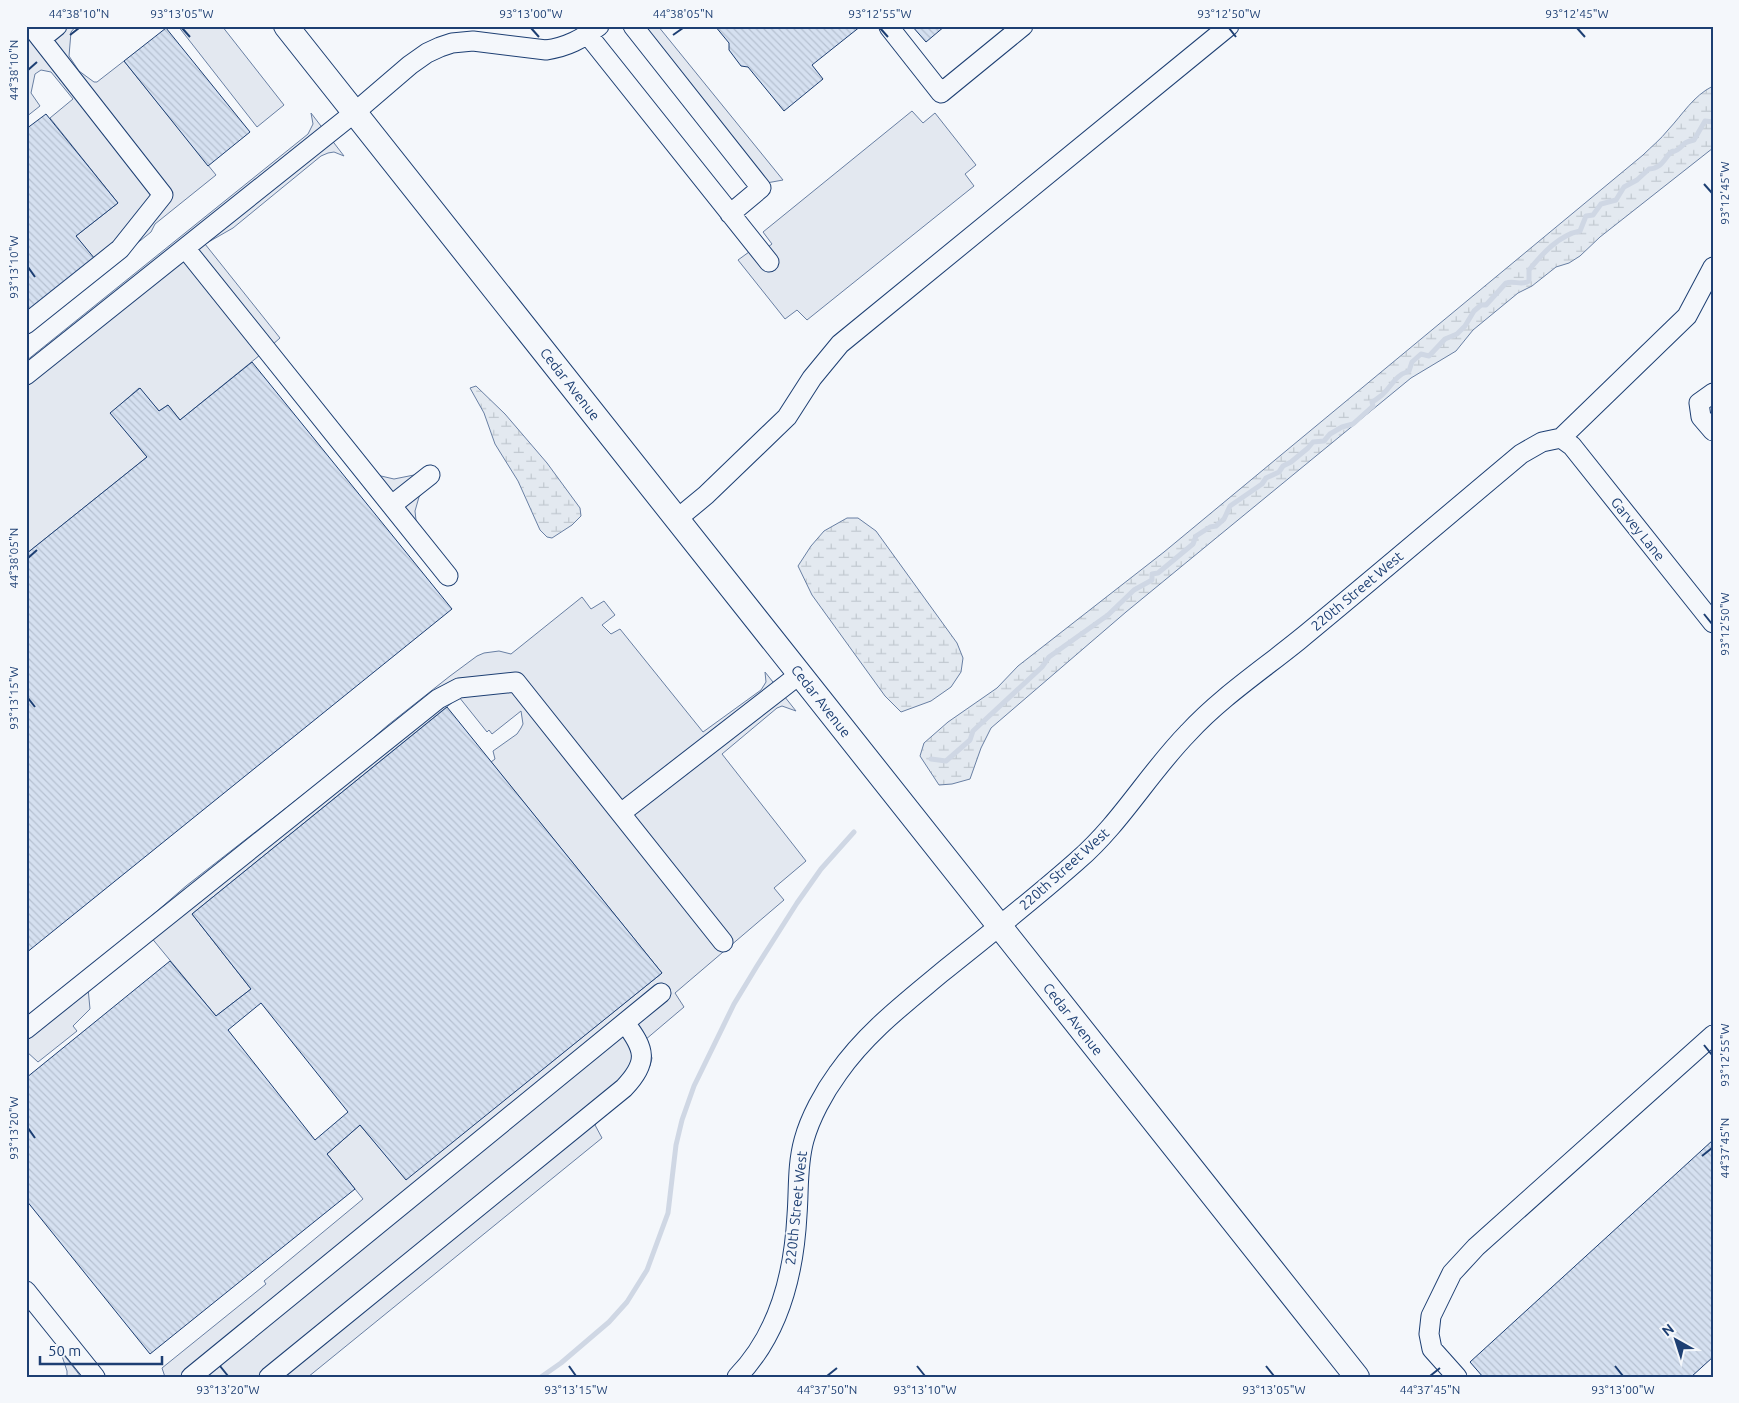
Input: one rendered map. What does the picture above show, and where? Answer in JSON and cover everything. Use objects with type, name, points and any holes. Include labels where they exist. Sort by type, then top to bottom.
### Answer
[{"type":"main road","name":"Cedar Avenue","points":[[286,26],[1357,1377]]},
{"type":"street","points":[[26,324],[120,249],[163,195],[36,32],[57,26]]},
{"type":"street","points":[[633,26],[762,188],[730,214]]},
{"type":"street","points":[[888,28],[941,93],[1023,26]]},
{"type":"street","points":[[677,519],[706,495],[787,417],[812,378],[840,344],[1229,26]]},
{"type":"street","points":[[26,375],[354,113],[410,65],[427,53],[452,43],[474,42],[546,50],[566,46],[593,30],[730,214],[769,262]]},
{"type":"street","points":[[186,248],[448,576]]},
{"type":"street","points":[[1561,438],[1687,316],[1713,267]]},
{"type":"street","points":[[1713,393],[1699,403],[1701,417],[1713,431]]},
{"type":"street","name":"Garvey Lane","points":[[1561,438],[1572,446],[1713,623]]},
{"type":"street","name":"220th Street West","points":[[737,1377],[770,1332],[780,1310],[788,1282],[796,1228],[799,1168],[804,1138],[824,1093],[856,1048],[886,1018],[1076,863],[1102,838],[1182,739],[1210,712],[1521,454],[1542,442],[1561,438]]},
{"type":"street","points":[[392,505],[430,475]]},
{"type":"street","points":[[621,813],[800,674]]},
{"type":"street","points":[[26,1029],[438,699],[459,688],[516,682],[723,942]]},
{"type":"street","points":[[191,1377],[661,993]]},
{"type":"street","points":[[269,1377],[629,1083],[637,1072],[642,1053],[638,1042],[624,1023]]},
{"type":"street","points":[[1457,1377],[1432,1349],[1429,1334],[1431,1316],[1452,1273],[1476,1247],[1713,1035]]},
{"type":"street","points":[[26,1291],[94,1377]]},
{"type":"green space","points":[[1713,86],[1713,148],[1600,237],[1580,256],[1569,263],[1556,267],[1532,286],[1518,293],[1473,330],[1456,351],[1411,378],[1126,612],[991,728],[981,748],[970,779],[939,785],[920,756],[924,743],[948,722],[997,688],[1018,666],[1164,552],[1643,155],[1662,137],[1694,100]]},
{"type":"green space","points":[[476,386],[505,414],[547,463],[580,508],[581,516],[572,525],[552,538],[547,537],[540,530],[518,481],[495,444],[484,413],[470,388]]},
{"type":"green space","points":[[847,518],[858,518],[876,531],[957,643],[963,658],[961,672],[951,687],[931,701],[901,712],[885,696],[812,595],[798,566],[824,531]]},
{"type":"shaded area","points":[[26,26],[76,26],[71,32],[69,56],[79,71],[94,82],[97,82],[124,61],[216,175],[155,224],[151,232],[26,333],[26,313],[94,259],[76,236],[118,203],[50,118],[73,99],[51,72],[41,70],[35,74],[31,93],[40,106],[26,117]]},
{"type":"shaded area","points":[[178,26],[222,26],[284,105],[257,127]]},
{"type":"shaded area","points":[[636,26],[658,26],[783,180],[750,186]]},
{"type":"shaded area","points":[[912,111],[923,123],[935,113],[976,165],[965,174],[974,186],[807,320],[797,310],[785,319],[738,260],[749,252],[768,247],[772,244],[763,232]]},
{"type":"shaded area","points":[[311,113],[344,156],[334,152],[321,156],[233,228],[205,244],[280,338],[272,345],[374,473],[394,479],[414,475],[429,466],[439,479],[419,497],[415,511],[416,520],[419,528],[457,576],[446,585],[260,355],[180,420],[168,405],[159,411],[139,388],[111,413],[147,457],[26,554],[26,361],[308,134],[313,124]]},
{"type":"shaded area","points":[[582,597],[591,609],[604,601],[615,615],[602,625],[611,634],[620,629],[703,732],[761,690],[766,682],[765,672],[796,711],[782,706],[777,708],[722,754],[806,861],[774,888],[784,900],[675,993],[684,1007],[645,1040],[652,1058],[650,1066],[637,1083],[595,1125],[602,1138],[308,1377],[165,1377],[162,1368],[266,1284],[264,1281],[363,1199],[327,1154],[360,1125],[406,1179],[662,973],[491,762],[495,759],[493,751],[517,734],[521,728],[523,724],[521,711],[492,734],[489,730],[487,732],[459,697],[192,914],[251,989],[216,1016],[150,936],[88,988],[90,1009],[73,1026],[77,1031],[38,1062],[26,1051],[26,1019],[127,937],[186,886],[350,758],[450,676],[484,653],[499,651],[511,654]]},
{"type":"shaded area","points":[[60,1350],[81,1377],[67,1377],[67,1371]]},
{"type":"building","points":[[715,26],[861,26],[812,65],[823,79],[784,111],[748,67],[741,66],[729,50],[729,43]]},
{"type":"building","points":[[912,26],[945,26],[926,42]]},
{"type":"building","points":[[166,28],[250,132],[208,166],[124,61]]},
{"type":"building","points":[[46,114],[118,203],[76,236],[95,259],[26,313],[26,129]]},
{"type":"building","points":[[252,362],[452,609],[26,953],[26,554],[147,457],[110,413],[140,388],[159,411],[168,405],[180,420]]},
{"type":"building","points":[[447,707],[662,973],[406,1180],[360,1125],[327,1154],[355,1189],[150,1354],[26,1200],[26,1078],[170,961],[216,1016],[251,989],[192,914]],"holes":[[[261,1003],[348,1112],[315,1140],[228,1030]]]},
{"type":"building","points":[[1713,1140],[1713,1357],[1691,1377],[1483,1377],[1470,1362]]},
{"type":"waterway","points":[[931,759],[946,761],[970,740],[973,731],[1042,667],[1049,657],[1108,615],[1134,590],[1152,580],[1152,574],[1158,573],[1193,544],[1196,536],[1210,527],[1216,526],[1224,519],[1230,506],[1262,484],[1266,478],[1279,472],[1283,466],[1291,462],[1313,442],[1324,441],[1330,434],[1342,427],[1353,424],[1373,406],[1372,402],[1382,395],[1397,378],[1409,371],[1412,362],[1421,354],[1429,356],[1445,339],[1457,334],[1465,326],[1474,311],[1481,305],[1486,305],[1506,283],[1524,283],[1529,281],[1529,270],[1534,264],[1558,241],[1580,231],[1586,216],[1593,215],[1601,204],[1616,200],[1624,187],[1637,180],[1649,169],[1659,166],[1672,151],[1694,140],[1705,121],[1713,122]]},
{"type":"waterway","points":[[541,1377],[561,1363],[609,1322],[627,1302],[647,1270],[668,1213],[676,1145],[682,1120],[694,1086],[734,1004],[757,966],[821,869],[854,832]]}]
